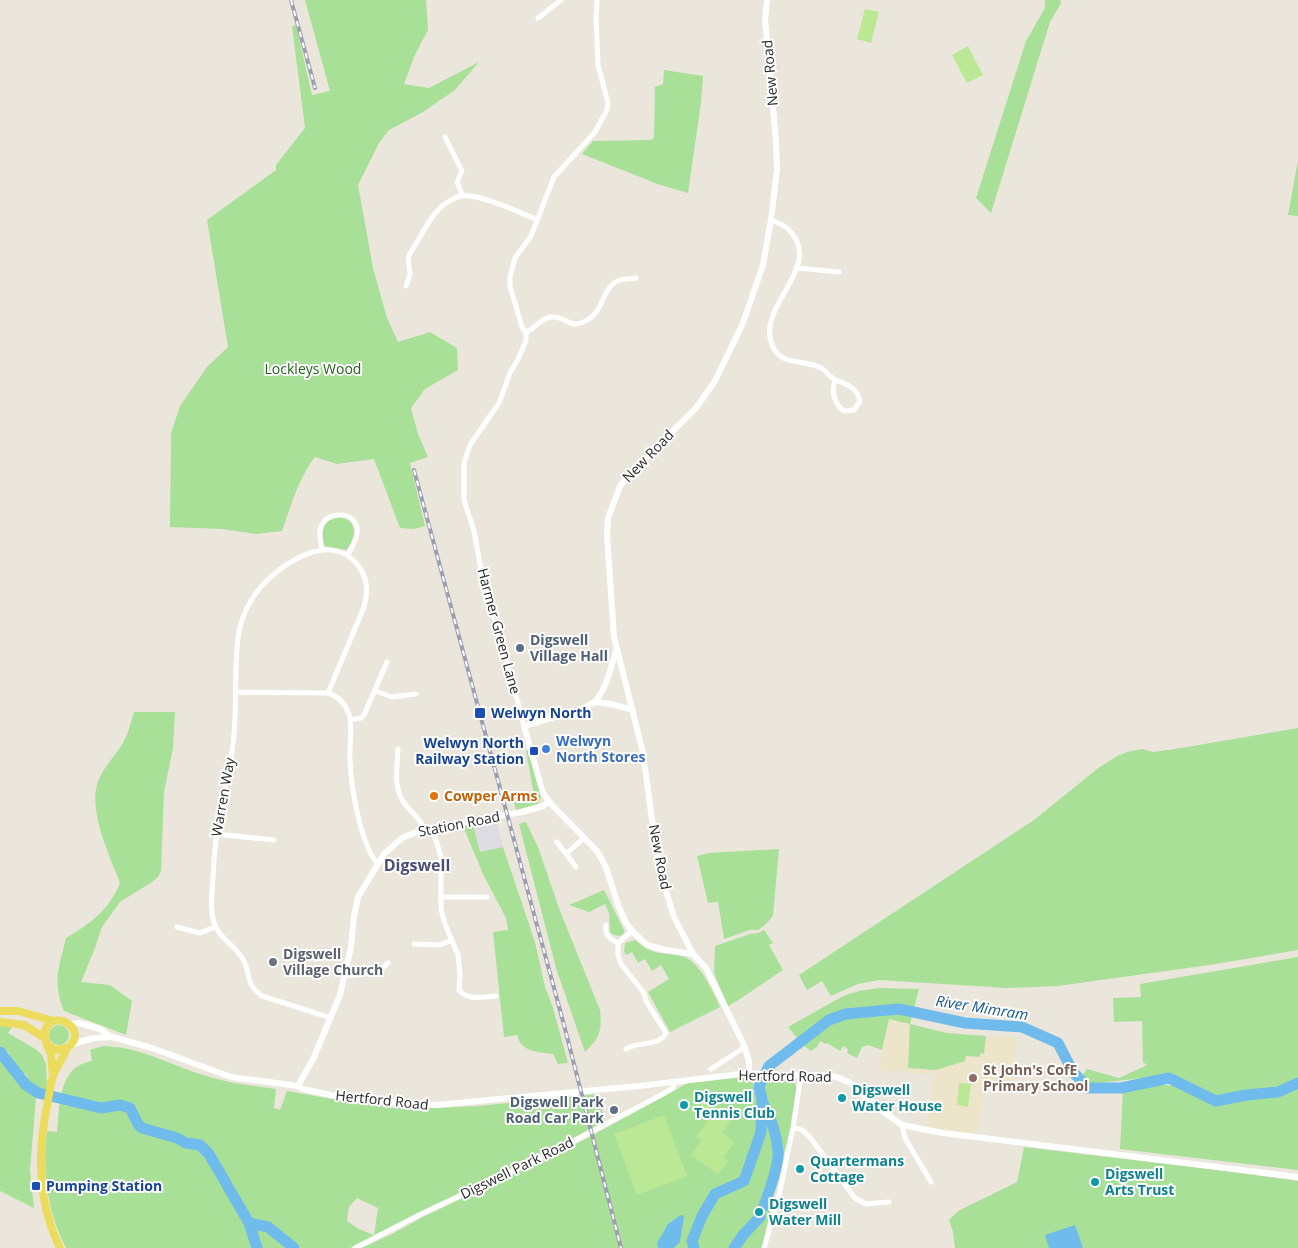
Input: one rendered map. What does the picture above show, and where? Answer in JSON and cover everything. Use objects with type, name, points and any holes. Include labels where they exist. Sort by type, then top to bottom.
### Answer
[{"type":"main road","points":[[0,1011],[18,1011],[54,1021],[62,1020],[70,1024],[75,1036],[52,1079],[42,1131],[40,1173],[45,1205],[60,1248]]},
{"type":"main road","points":[[52,1079],[45,1030],[54,1021]]},
{"type":"main road","points":[[0,1022],[24,1025],[59,1050],[69,1046]]},
{"type":"street","points":[[538,18],[562,0]]},
{"type":"street","points":[[597,0],[598,65],[608,103],[607,110],[595,132],[554,177],[531,236],[515,258],[510,277],[513,298],[522,327],[526,333],[552,316],[570,323],[582,323],[590,319],[598,311],[612,285],[621,280],[636,278]]},
{"type":"street","name":"New Road","points":[[693,954],[674,917],[660,871],[644,754],[614,637],[608,550],[608,518],[620,486],[633,470],[696,408],[715,381],[733,345],[753,296],[763,265],[777,169],[765,20],[767,0]]},
{"type":"street","points":[[445,137],[462,171],[457,182],[463,196]]},
{"type":"street","points":[[406,286],[410,274],[408,260],[410,254],[426,228],[445,204],[460,196],[476,197],[514,209],[538,220]]},
{"type":"street","points":[[771,220],[787,228],[798,246],[800,256],[797,268],[778,305],[770,327],[772,343],[778,354],[783,358],[795,363],[813,365],[822,369],[834,380],[846,384],[857,393],[860,401],[854,410],[844,411],[837,405],[833,390],[834,380]]},
{"type":"street","points":[[797,268],[839,272]]},
{"type":"street","name":"Harmer Green Lane","points":[[526,333],[523,350],[510,373],[499,403],[470,445],[464,463],[464,500],[474,531],[485,590],[501,638],[543,793],[549,802],[597,851],[606,866],[618,905],[632,931],[647,945],[654,948],[693,954]]},
{"type":"street","points":[[328,693],[366,599],[367,585],[359,566],[348,555],[335,550],[322,550],[320,538],[322,524],[331,516],[342,514],[352,520],[357,529],[355,541],[348,555]]},
{"type":"street","name":"Warren Way","points":[[215,927],[211,899],[216,834],[233,744],[240,630],[243,617],[255,594],[273,574],[308,554],[322,550]]},
{"type":"street","points":[[524,726],[582,709],[595,702],[603,693],[617,649]]},
{"type":"street","points":[[350,720],[361,718],[364,715],[387,662]]},
{"type":"street","points":[[376,691],[392,696],[416,694]]},
{"type":"street","points":[[236,692],[328,693],[334,695],[342,702],[348,711],[350,720],[350,758],[354,800],[370,850],[377,863]]},
{"type":"street","points":[[595,702],[621,706],[632,710]]},
{"type":"street","points":[[398,750],[398,794],[406,806],[419,818],[424,829]]},
{"type":"street","name":"Station Road","points":[[298,1086],[331,1018],[345,976],[352,947],[355,906],[358,897],[384,854],[396,842],[424,829],[522,812],[543,806],[549,802]]},
{"type":"street","points":[[432,827],[441,857],[441,909],[458,955],[460,974],[458,988],[469,997],[496,996]]},
{"type":"street","points":[[216,834],[274,840]]},
{"type":"street","points":[[567,853],[584,838]]},
{"type":"street","points":[[557,842],[576,867]]},
{"type":"street","points":[[441,897],[487,897]]},
{"type":"street","points":[[606,925],[605,930],[608,936],[618,943]]},
{"type":"street","points":[[177,928],[200,933],[215,927],[243,960],[250,984],[255,991],[262,996],[331,1018]]},
{"type":"street","points":[[626,1049],[633,1045],[658,1041],[664,1038],[666,1033],[646,1001],[644,993],[621,964],[618,955],[618,943],[632,931]]},
{"type":"street","points":[[414,944],[440,945],[452,940]]},
{"type":"street","points":[[693,954],[708,972],[745,1047],[749,1061],[749,1073]]},
{"type":"street","points":[[345,976],[377,970],[388,963]]},
{"type":"street","name":"Hertford Road","points":[[70,1024],[79,1023],[100,1029],[112,1036],[152,1048],[231,1077],[298,1086],[303,1089],[344,1098],[436,1105],[749,1073],[822,1075],[837,1077],[850,1083],[877,1107],[902,1125],[950,1134],[1298,1177]]},
{"type":"street","name":"Hertford Road","points":[[69,1046],[94,1038],[112,1036]]},
{"type":"street","name":"Hertford Road","points":[[711,1069],[745,1047]]},
{"type":"street","points":[[764,1248],[773,1218],[793,1127],[800,1081]]},
{"type":"street","name":"Digswell Park Road","points":[[355,1248],[419,1215],[555,1151],[661,1095],[673,1088],[675,1082]]},
{"type":"street","points":[[902,1125],[905,1138],[931,1182]]},
{"type":"street","points":[[793,1127],[802,1130],[809,1136],[855,1198],[866,1204],[889,1202]]},
{"type":"shaded area","points":[[497,822],[503,847],[480,852],[473,825]]},
{"type":"shaded area","name":"St John's CofE Primary School","points":[[889,1019],[947,1033],[1018,1038],[1012,1084],[986,1081],[977,1134],[926,1127],[933,1075],[878,1070]]},
{"type":"green space","name":"Lockleys Wood","points":[[305,0],[426,0],[428,30],[414,57],[404,84],[429,88],[479,62],[455,90],[423,112],[389,130],[379,143],[358,185],[373,268],[387,318],[398,342],[430,332],[457,348],[458,370],[425,389],[411,408],[418,434],[428,457],[410,463],[425,526],[414,529],[400,528],[374,459],[337,464],[315,457],[299,483],[282,531],[256,534],[222,529],[170,527],[171,433],[180,406],[207,367],[228,347],[207,220],[276,170],[276,165],[305,128],[292,26],[296,25],[312,95],[330,91]]},
{"type":"green space","points":[[1045,0],[1060,0],[1061,3],[1050,22],[991,213],[976,198],[1026,41],[1045,8]]},
{"type":"green space","points":[[865,9],[879,12],[871,43],[857,39]]},
{"type":"green space","points":[[968,46],[983,75],[967,83],[952,55]]},
{"type":"green space","points":[[664,70],[703,76],[688,193],[660,185],[582,154],[593,141],[650,140],[654,138],[655,87],[663,84]]},
{"type":"green space","points":[[1298,160],[1298,216],[1288,215]]},
{"type":"green space","points":[[337,516],[347,518],[353,526],[352,542],[346,550],[324,546],[324,528],[328,521]]},
{"type":"green space","points":[[134,712],[175,712],[173,748],[164,792],[161,871],[152,882],[120,902],[102,927],[81,982],[110,985],[132,1001],[126,1035],[64,1011],[58,991],[58,974],[66,938],[83,927],[105,908],[120,883],[97,818],[96,791],[99,779],[126,738]]},
{"type":"green space","points":[[1298,728],[1298,950],[1209,965],[1058,986],[1007,988],[879,980],[858,984],[831,996],[822,981],[807,990],[799,975],[1034,820],[1097,769],[1117,756],[1142,749],[1153,752]]},
{"type":"green space","points":[[528,750],[541,797],[538,804],[516,810],[514,802],[534,795],[526,751]]},
{"type":"green space","points":[[526,822],[538,847],[560,911],[600,1010],[601,1023],[599,1033],[585,1052],[556,968],[519,824]]},
{"type":"green space","points":[[473,825],[480,852],[503,847],[535,942],[545,987],[553,1008],[568,1063],[558,1064],[553,1054],[536,1052],[526,1048],[519,1041],[517,1035],[504,1037],[493,932],[508,930],[506,918],[483,874],[463,826]]},
{"type":"green space","points":[[779,849],[773,916],[758,930],[749,930],[724,939],[718,902],[708,903],[697,856],[709,853]]},
{"type":"green space","points":[[604,890],[624,930],[624,933],[620,936],[610,932],[609,913],[605,904],[589,912],[569,905]]},
{"type":"green space","points":[[764,930],[773,943],[769,945],[783,970],[728,1006],[714,973],[715,946]]},
{"type":"green space","points":[[635,940],[652,951],[678,955],[690,960],[704,976],[720,1007],[670,1032],[648,992],[669,979],[661,965],[652,971],[645,959],[638,963],[632,952],[626,955],[624,952],[625,943]]},
{"type":"green space","points":[[1298,957],[1298,1081],[1295,1080],[1277,1091],[1238,1094],[1217,1100],[1170,1075],[1089,1084],[1082,1076],[1087,1069],[1119,1078],[1147,1065],[1143,1062],[1142,1021],[1114,1022],[1113,998],[1141,997],[1140,984]]},
{"type":"green space","points":[[879,988],[919,989],[910,1024],[889,1019],[882,1050],[868,1045],[862,1047],[857,1058],[847,1053],[848,1049],[843,1046],[840,1051],[820,1041],[817,1047],[811,1051],[802,1044],[788,1027],[843,996]]},
{"type":"green space","points":[[910,1024],[947,1033],[986,1036],[984,1053],[980,1054],[980,1057],[966,1056],[965,1061],[936,1070],[908,1068]]},
{"type":"green space","points":[[55,1025],[63,1025],[69,1031],[69,1039],[63,1045],[55,1045],[49,1039],[49,1031]]},
{"type":"green space","points":[[0,1026],[13,1026],[8,1033],[42,1055],[46,1064],[47,1086],[45,1093],[34,1089],[26,1074],[17,1071],[9,1053],[0,1046]]},
{"type":"green space","points":[[103,1046],[118,1047],[144,1053],[215,1078],[276,1089],[274,1108],[280,1110],[287,1091],[396,1108],[478,1106],[597,1094],[605,1121],[350,1248],[66,1248],[50,1206],[45,1161],[47,1131],[57,1132],[63,1088],[73,1070],[81,1064],[92,1061],[90,1050]],"holes":[[[357,1198],[378,1208],[374,1235],[359,1229],[347,1221],[349,1207]]]},
{"type":"green space","points":[[0,1056],[20,1085],[36,1098],[30,1170],[34,1208],[0,1191]]},
{"type":"green space","points":[[753,1076],[754,1093],[755,1077],[794,1080],[797,1090],[791,1128],[776,1183],[762,1248],[362,1248],[580,1142],[688,1083]]},
{"type":"green space","points":[[959,1083],[971,1084],[968,1107],[957,1105]]},
{"type":"green space","points":[[1298,1083],[1298,1170],[1120,1149],[1123,1090],[1144,1086],[1177,1086],[1215,1105],[1280,1094]]},
{"type":"green space","points":[[704,1100],[732,1119],[722,1133],[735,1142],[724,1157],[728,1161],[718,1174],[691,1155],[701,1141],[696,1137],[707,1122],[695,1113]]},
{"type":"green space","points":[[664,1115],[687,1176],[637,1195],[614,1134]]},
{"type":"green space","points":[[1024,1147],[1298,1181],[1298,1248],[955,1248],[949,1220],[958,1211],[1017,1182]]},
{"type":"water","points":[[681,1215],[684,1216],[680,1242],[674,1248],[658,1248],[657,1243],[668,1224]]},
{"type":"water","points":[[1075,1225],[1083,1248],[1049,1248],[1045,1235]]},
{"type":"waterway","name":"River Mimram","points":[[694,1248],[692,1241],[702,1216],[715,1194],[744,1181],[761,1132],[762,1099],[759,1087],[769,1066],[829,1020],[846,1014],[899,1009],[965,1023],[1022,1027],[1058,1043],[1073,1072],[1088,1088],[1121,1088],[1169,1078],[1216,1101],[1246,1095],[1278,1092],[1298,1083]]},
{"type":"waterway","name":"River Mimram","points":[[0,1052],[26,1085],[38,1093],[101,1108],[120,1105],[130,1108],[142,1128],[177,1138],[186,1143],[200,1145],[209,1154],[249,1223],[268,1227],[294,1248]]},
{"type":"waterway","name":"River Mimram","points":[[763,1103],[773,1127],[778,1152],[775,1171],[764,1206]]},
{"type":"waterway","name":"River Mimram","points":[[734,1248],[760,1217]]},
{"type":"waterway","points":[[249,1223],[257,1248]]},
{"type":"railway","points":[[291,0],[315,88]]},
{"type":"railway","points":[[414,470],[564,1025],[621,1248]]},
{"type":"place","name":"Digswell Village Hall","points":[[520,648]]},
{"type":"place","name":"Welwyn North","points":[[480,713]]},
{"type":"place","name":"Welwyn North Stores","points":[[546,749]]},
{"type":"place","name":"Welwyn North Railway Station","points":[[534,751]]},
{"type":"place","name":"Cowper Arms","points":[[434,796]]},
{"type":"place","name":"Digswell Village Church","points":[[273,962]]},
{"type":"place","name":"St John's CofE Primary School","points":[[973,1078]]},
{"type":"place","name":"Digswell Water House","points":[[842,1098]]},
{"type":"place","name":"Digswell Tennis Club","points":[[684,1105]]},
{"type":"place","name":"Digswell Park Road Car Park","points":[[614,1110]]},
{"type":"place","name":"Quartermans Cottage","points":[[800,1169]]},
{"type":"place","name":"Digswell Arts Trust","points":[[1095,1182]]},
{"type":"place","name":"Pumping Station","points":[[36,1186]]},
{"type":"place","name":"Digswell Water Mill","points":[[759,1212]]},
{"type":"district","name":"Digswell","points":[[417,865]]}]
